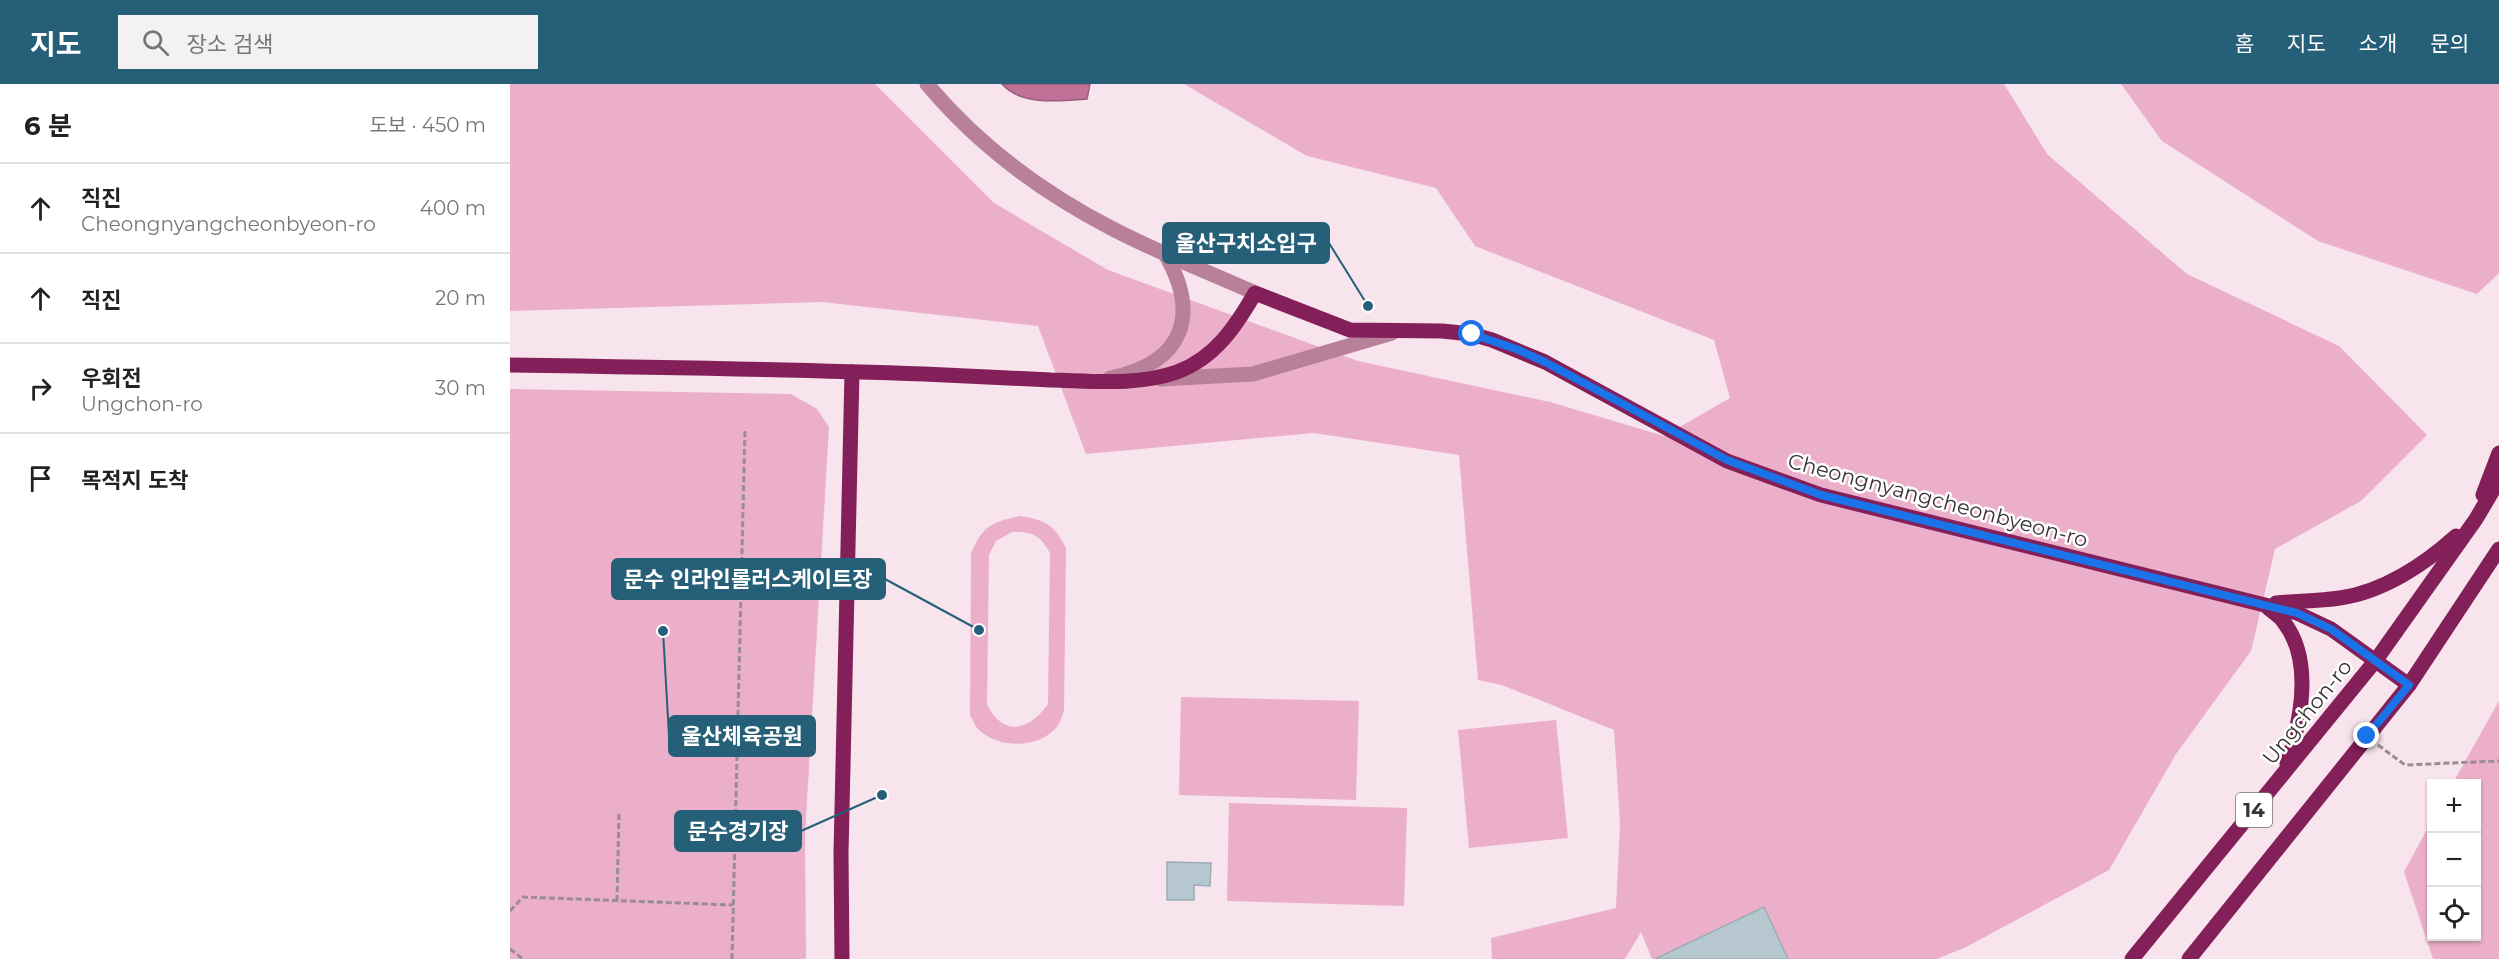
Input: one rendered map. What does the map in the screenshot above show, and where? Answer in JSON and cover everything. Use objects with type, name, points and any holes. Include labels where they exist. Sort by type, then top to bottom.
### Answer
[{"type":"main road","name":"Cheongnyangcheonbyeon-ro","points":[[1255,293],[1350,330],[1442,331],[1472,334],[1516,349],[1545,362],[1727,460],[1821,495],[2297,613],[2331,629],[2409,685]]},
{"type":"main road","points":[[510,364],[852,372],[1089,381],[1149,379],[1178,371],[1200,360],[1219,346],[1233,330],[1255,293]]},
{"type":"main road","points":[[842,959],[841,853],[852,372]]},
{"type":"main road","points":[[2264,604],[2341,598],[2365,592],[2404,574],[2436,554],[2475,519],[2493,464],[2499,453]]},
{"type":"main road","name":"Ungchon-ro","points":[[2132,959],[2376,660],[2475,519],[2499,480]]},
{"type":"main road","name":"14","points":[[2189,959],[2409,685],[2499,549]]},
{"type":"main road","points":[[2264,604],[2283,621],[2294,641],[2302,685],[2300,714],[2284,774]]},
{"type":"street","name":"Cheongnyangcheonbyeon-ro","points":[[927,84],[973,133],[1015,168],[1113,229],[1255,293]]},
{"type":"street","points":[[1089,381],[1113,377],[1145,367],[1159,358],[1174,340],[1182,323],[1184,309],[1182,290],[1176,273],[1164,252]]},
{"type":"street","points":[[1149,379],[1214,378],[1253,374],[1394,332]]},
{"type":"path","points":[[732,959],[745,429]]},
{"type":"path","points":[[2367,736],[2405,765],[2499,761]]},
{"type":"path","points":[[617,902],[619,811]]},
{"type":"path","points":[[510,912],[523,897],[733,905]]},
{"type":"path","points":[[510,949],[523,959]]},
{"type":"shaded area","points":[[510,84],[875,84],[994,203],[1108,270],[1358,361],[1550,402],[1664,436],[1730,398],[1714,340],[1475,246],[1436,188],[1307,156],[1184,84],[2004,84],[2047,154],[2187,274],[2339,346],[2427,435],[2361,501],[2275,549],[2251,651],[2176,754],[2109,870],[1966,947],[1937,959],[1652,959],[1641,932],[1625,959],[1492,959],[1491,938],[1616,908],[1620,824],[1614,730],[1502,685],[1478,680],[1459,455],[1314,433],[1086,454],[1038,326],[822,302],[510,311]]},
{"type":"shaded area","points":[[1002,84],[1090,84],[1087,99],[1053,101],[1019,96]]},
{"type":"shaded area","points":[[2121,84],[2499,84],[2499,273],[2477,294],[2318,241],[2162,141]]},
{"type":"shaded area","points":[[510,389],[791,394],[817,409],[829,427],[805,835],[806,959],[510,959]]},
{"type":"shaded area","points":[[1020,516],[1043,522],[1053,529],[1066,548],[1064,711],[1060,722],[1048,735],[1029,743],[1018,744],[988,737],[977,728],[970,715],[971,553],[984,531],[995,523]],"holes":[[[1012,532],[1035,535],[1050,553],[1048,704],[1033,720],[1017,727],[1001,722],[987,705],[989,555],[996,541]]]},
{"type":"shaded area","points":[[1181,697],[1359,701],[1356,800],[1179,795]]},
{"type":"shaded area","points":[[2499,701],[2499,959],[2433,959],[2427,941],[2481,941],[2481,779],[2455,779]]},
{"type":"shaded area","points":[[1556,720],[1568,838],[1469,848],[1458,730]]},
{"type":"shaded area","points":[[1229,803],[1407,808],[1404,906],[1227,901]]},
{"type":"shaded area","points":[[2427,829],[2427,941],[2404,872]]},
{"type":"building","points":[[1167,862],[1211,863],[1210,886],[1194,885],[1194,900],[1167,900]]},
{"type":"building","points":[[1764,907],[1788,959],[1655,959]]},
{"type":"place","name":"울산구치소입구","points":[[1368,306]]},
{"type":"place","name":"문수 인라인롤러스케이트장","points":[[979,630]]},
{"type":"place","name":"울산체육공원","points":[[663,631]]},
{"type":"place","name":"문수경기장","points":[[882,795]]},
{"type":"route","points":[[1472,334],[1545,362],[1727,460],[1821,495],[2297,613],[2331,629],[2409,685],[2367,736]]}]
